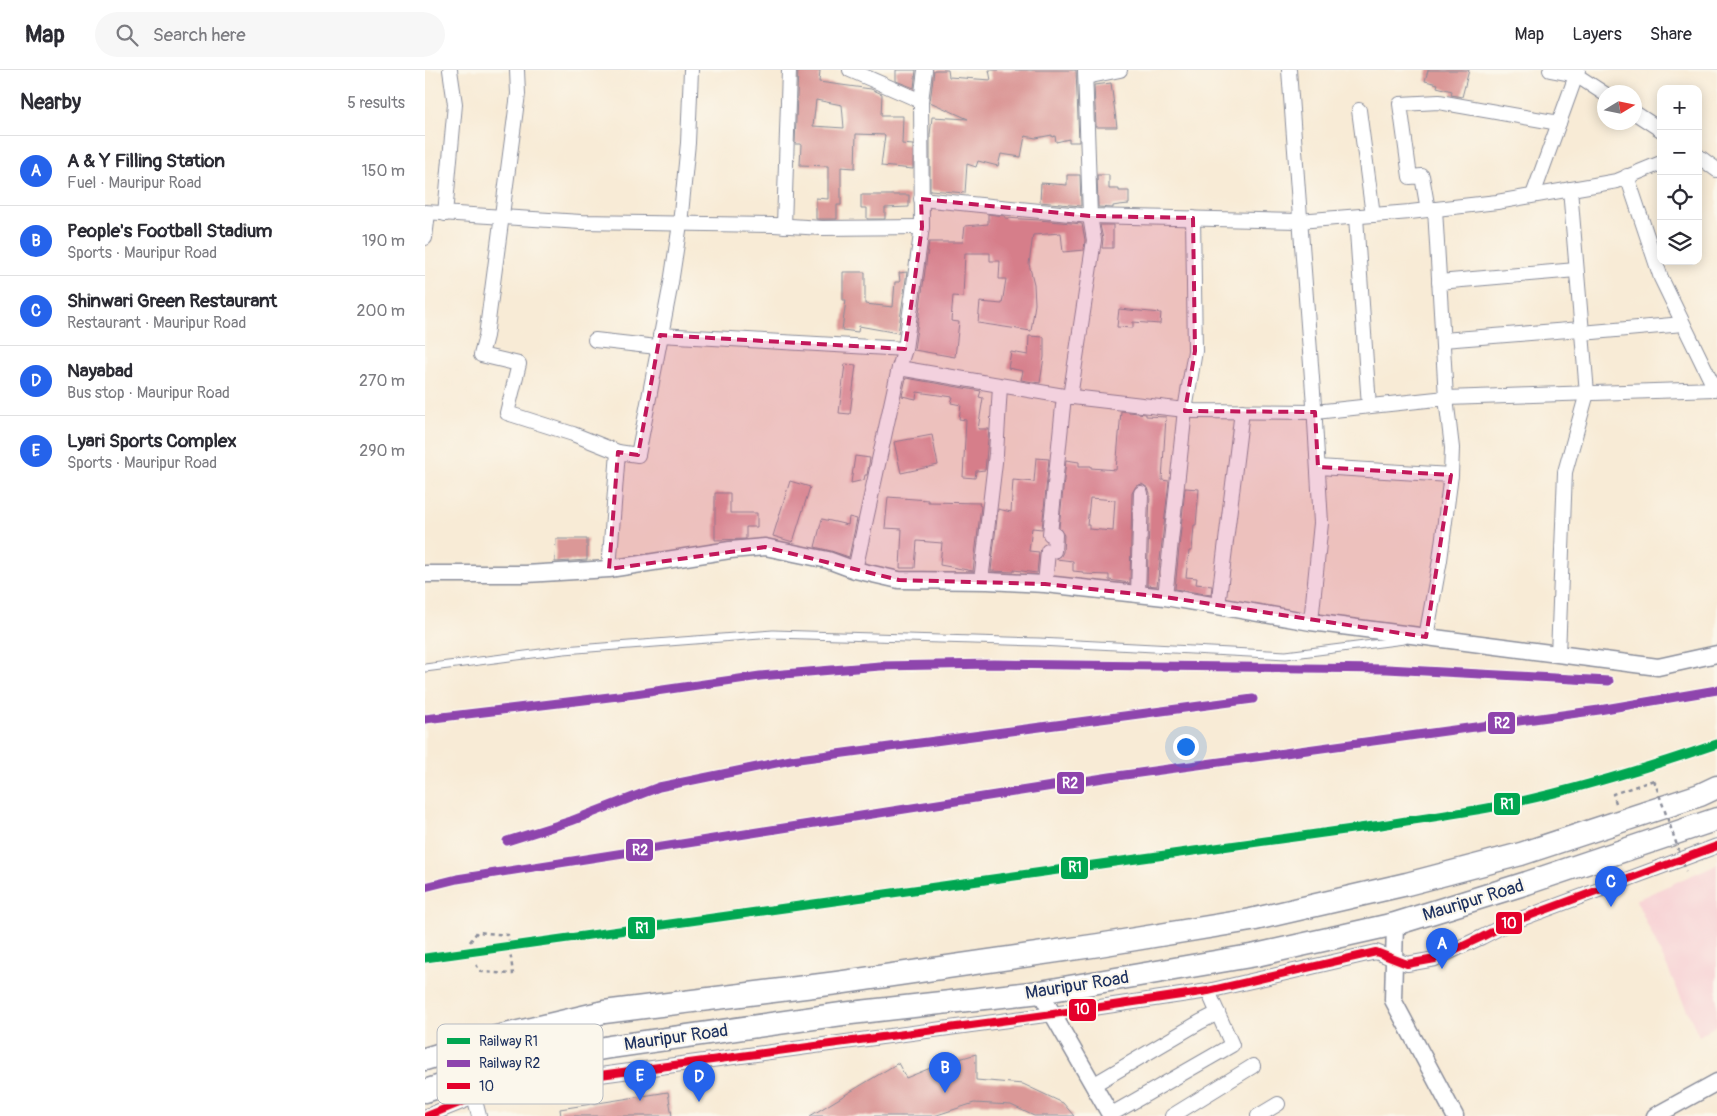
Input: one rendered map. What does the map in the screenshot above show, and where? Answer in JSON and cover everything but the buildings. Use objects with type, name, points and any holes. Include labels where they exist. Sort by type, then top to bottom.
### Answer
[{"type":"highway","name":"Mauripur Road","points":[[553,1024],[604,1012],[847,981],[1099,945],[1251,920],[1407,884],[1521,854],[1700,795],[1717,787]]},
{"type":"highway","name":"Mauripur Road","points":[[603,1048],[841,1014],[1040,992],[1256,954],[1395,924],[1527,883],[1717,819]]},
{"type":"highway","name":"Mauripur Road","points":[[425,1059],[437,1055]]},
{"type":"highway","name":"Mauripur Road","points":[[425,1091],[437,1087]]},
{"type":"street","points":[[445,214],[455,104],[450,70]]},
{"type":"street","points":[[517,70],[517,94],[486,336],[481,355],[519,364],[507,413],[573,434],[618,452],[638,455],[671,282],[680,224],[688,143],[691,70]]},
{"type":"street","points":[[784,226],[789,70]]},
{"type":"street","points":[[850,70],[921,101]]},
{"type":"street","points":[[855,570],[899,368],[905,349],[922,227],[921,101],[925,70]]},
{"type":"street","points":[[1045,584],[1047,551],[1054,552],[1055,535],[1050,534],[1067,397],[1094,240],[1090,216],[1085,73],[1120,70]]},
{"type":"street","points":[[1289,70],[1299,222],[1315,412],[1321,523],[1311,622]]},
{"type":"street","points":[[1550,70],[1577,73],[1597,88]]},
{"type":"street","points":[[1533,195],[1577,73]]},
{"type":"street","points":[[1426,637],[1440,560],[1451,475],[1452,448],[1446,398],[1439,282],[1431,209],[1422,176],[1410,177],[1400,104],[1439,102],[1559,123]]},
{"type":"street","points":[[1359,110],[1373,215]]},
{"type":"street","points":[[1642,118],[1657,127]]},
{"type":"street","points":[[1702,159],[1717,170]]},
{"type":"street","points":[[921,199],[1090,216],[1299,222],[1497,202],[1617,180],[1657,164]]},
{"type":"street","points":[[899,368],[1067,397],[1185,410],[1315,412],[1446,398],[1715,389],[1661,278],[1627,176]]},
{"type":"street","points":[[1558,655],[1565,472],[1587,393],[1570,189]]},
{"type":"street","points":[[425,238],[426,212],[581,222],[822,228],[922,227]]},
{"type":"street","points":[[1355,217],[1369,406]]},
{"type":"street","points":[[1165,597],[1185,410],[1195,350],[1193,218]]},
{"type":"street","points":[[1439,282],[1577,270]]},
{"type":"street","points":[[1443,340],[1683,324]]},
{"type":"street","points":[[595,340],[905,349]]},
{"type":"street","points":[[981,580],[996,454],[1000,386]]},
{"type":"street","points":[[1218,606],[1242,411]]},
{"type":"street","points":[[609,569],[618,452]]},
{"type":"street","points":[[1318,468],[1451,475]]},
{"type":"street","points":[[1138,594],[1141,494]]},
{"type":"street","points":[[425,574],[526,574],[609,569],[730,550],[765,547],[828,560],[855,570],[899,580],[981,580],[1045,584],[1165,597],[1311,622],[1658,667],[1717,654]]},
{"type":"street","points":[[603,1075],[1053,1014],[1208,990],[1376,952],[1407,964],[1435,959],[1507,924],[1717,846]]},
{"type":"street","points":[[1395,924],[1393,1000],[1455,1116]]},
{"type":"street","points":[[1040,992],[1111,1116],[1232,1045],[1208,990]]},
{"type":"street","points":[[1093,1085],[1218,1013]]},
{"type":"street","points":[[1172,1116],[1253,1066]]},
{"type":"street","points":[[1655,1116],[1717,1082]]},
{"type":"street","points":[[427,1116],[457,1104]]},
{"type":"street","points":[[1258,1116],[1278,1104]]},
{"type":"lane","points":[[425,668],[564,650],[773,634],[1039,642],[1286,655],[1426,637]]},
{"type":"path","points":[[1613,794],[1654,780],[1686,871]]},
{"type":"path","points":[[470,942],[477,932],[508,935],[513,974],[482,972],[476,966]]},
{"type":"highlighted area","points":[[921,199],[1090,216],[1193,218],[1195,351],[1185,411],[1315,412],[1318,467],[1451,475],[1426,637],[1165,597],[1045,584],[899,580],[765,547],[609,569],[618,452],[638,455],[660,335],[905,349],[922,227]]},
{"type":"shaded area","points":[[1717,864],[1717,1025],[1699,1036],[1636,900]]},
{"type":"rail line","name":"R2","points":[[425,719],[635,694],[760,676],[880,666],[994,664],[1387,669],[1609,681]]},
{"type":"rail line","name":"R2","points":[[425,887],[457,879],[1110,777],[1599,710],[1717,690]]},
{"type":"rail line","name":"R2","points":[[507,841],[571,821],[659,787],[791,760],[1253,699]]},
{"type":"rail line","name":"R1","points":[[425,958],[1465,812],[1578,787],[1717,744]]},
{"type":"transit line","name":"10","points":[[603,1075],[1053,1014],[1208,991],[1376,952],[1407,964],[1435,959],[1507,924],[1717,846]]},
{"type":"transit line","name":"10","points":[[427,1116],[457,1104]]},
{"type":"place","name":"Shinwari Green Restaurant","points":[[1611,907]]},
{"type":"place","name":"A & Y Filling Station","points":[[1442,969]]},
{"type":"place","name":"People's Football Stadium","points":[[945,1093]]},
{"type":"place","name":"Lyari Sports Complex","points":[[640,1101]]},
{"type":"place","name":"Nayabad","points":[[699,1102]]}]
